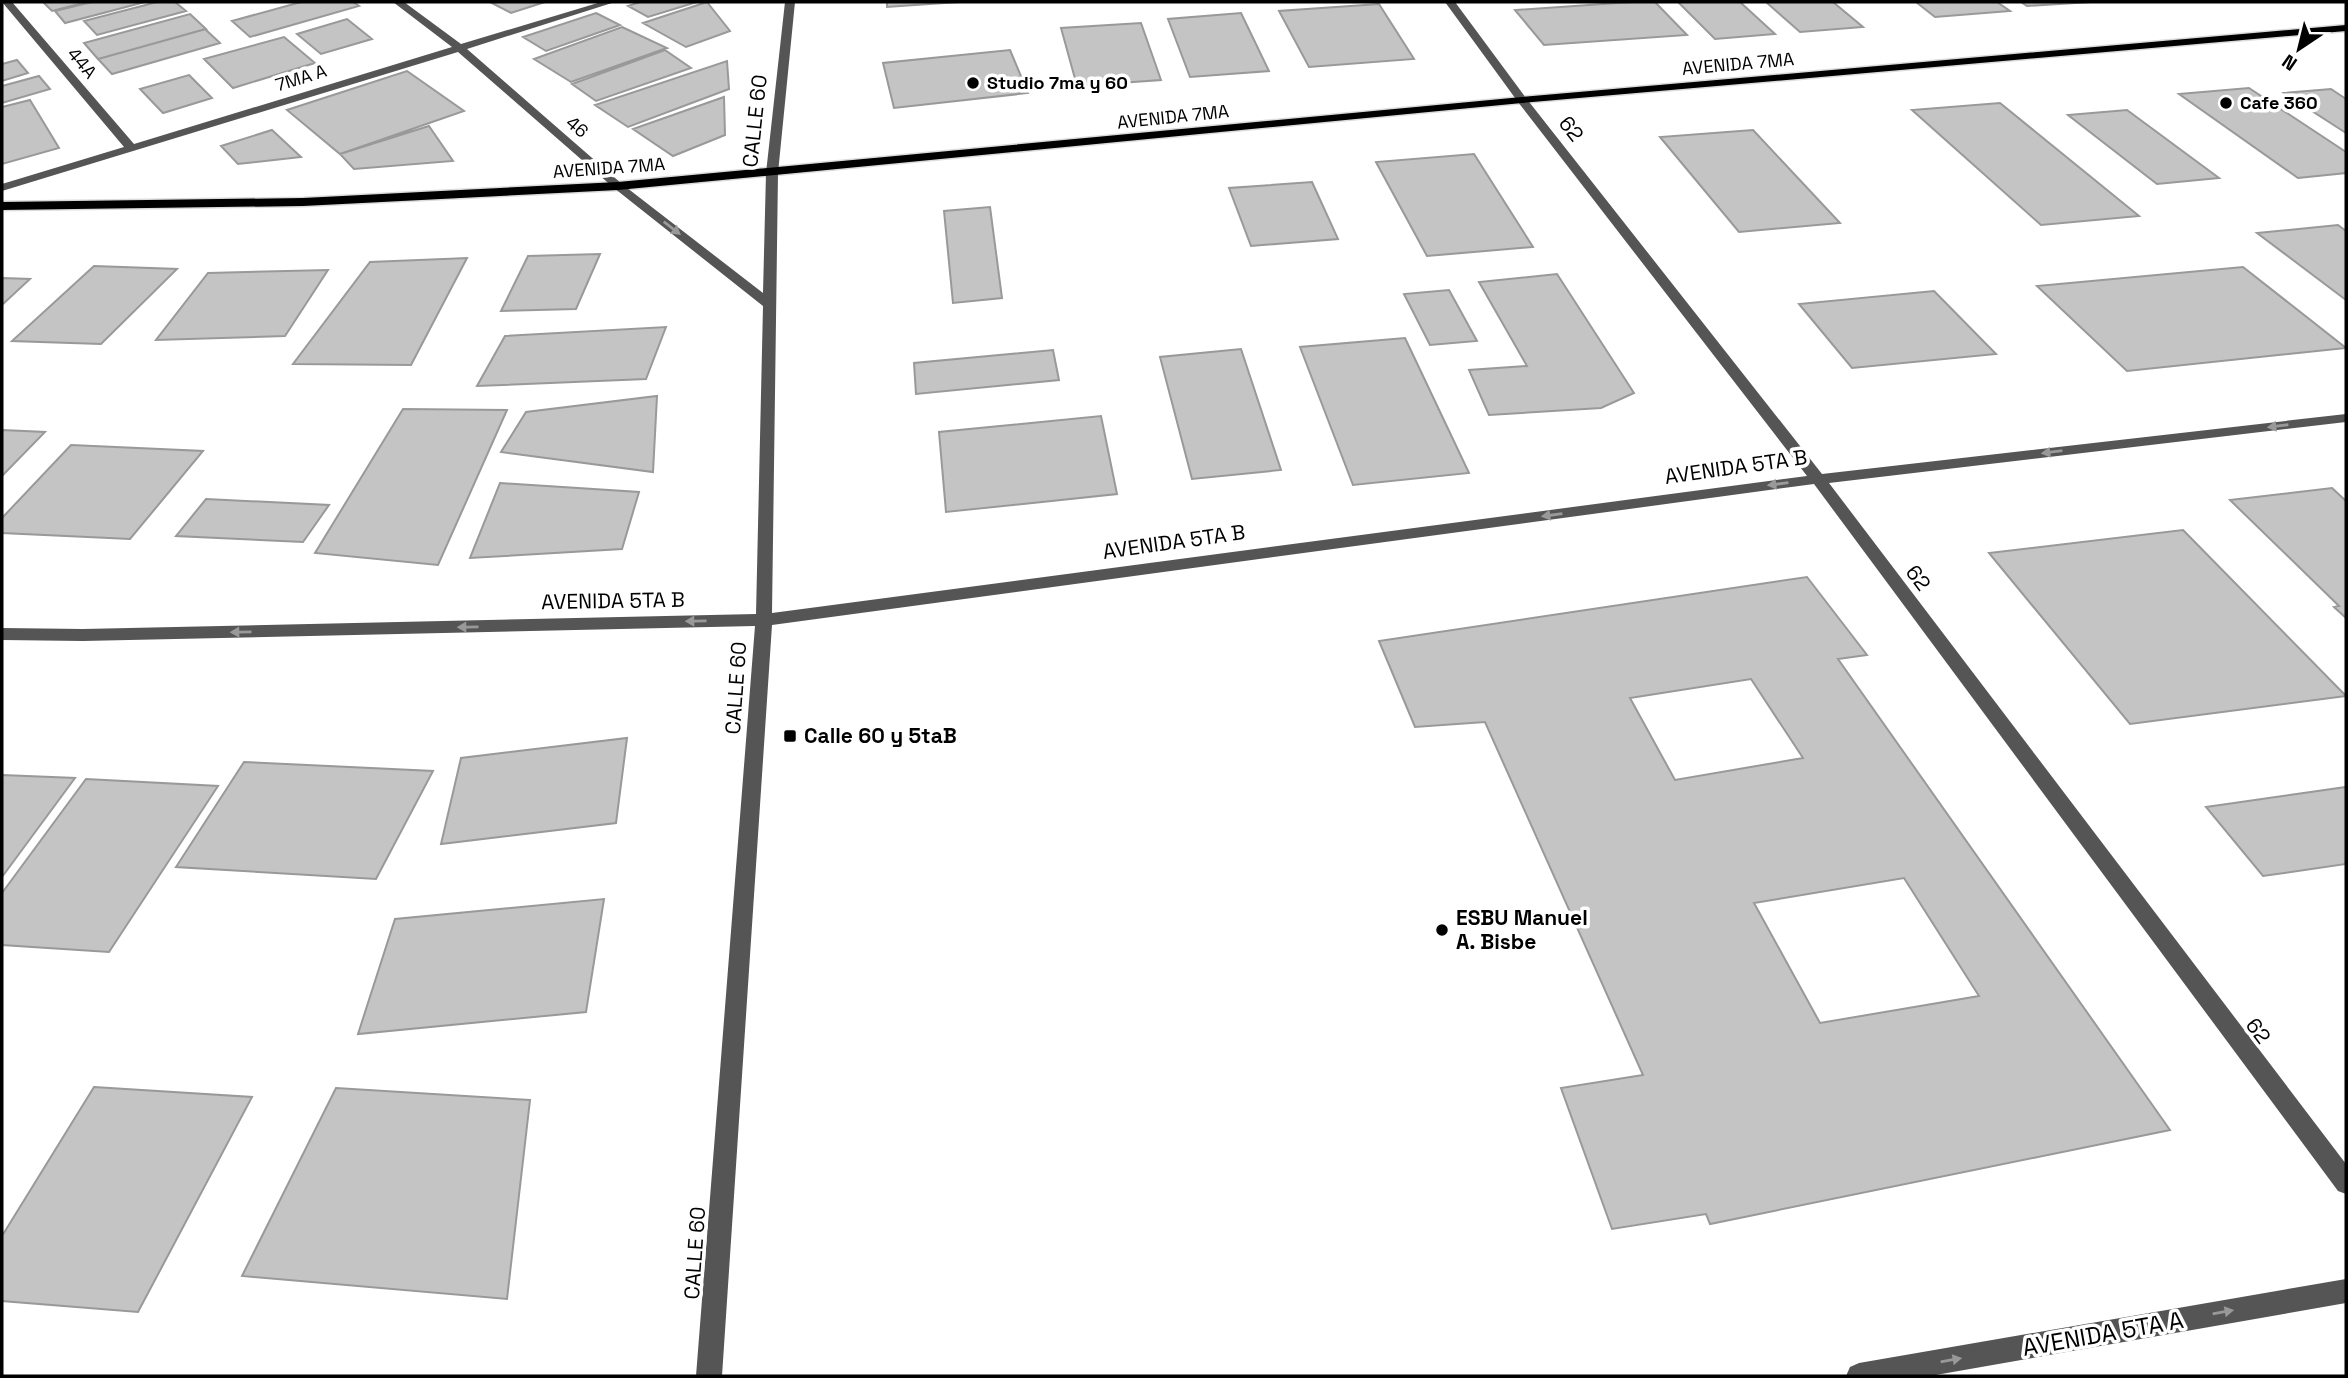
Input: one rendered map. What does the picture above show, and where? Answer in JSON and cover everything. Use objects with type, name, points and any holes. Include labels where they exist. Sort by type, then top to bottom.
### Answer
[{"type":"main road","name":"AVENIDA 7MA","points":[[2,206],[303,202],[618,186],[1522,100],[2346,28]]},
{"type":"street","name":"44A","points":[[7,2],[131,147]]},
{"type":"street","name":"46","points":[[398,2],[460,48],[618,186],[768,303]]},
{"type":"street","name":"7MA A","points":[[2,188],[610,2]]},
{"type":"street","name":"CALLE 60","points":[[709,1376],[764,620],[772,173],[790,2]]},
{"type":"street","name":"62","points":[[1450,2],[1522,100],[1818,479],[2346,1183]]},
{"type":"street","name":"AVENIDA 5TA B","points":[[2,634],[97,635],[764,620],[1818,479],[2346,418]]},
{"type":"street","name":"AVENIDA 5TA A","points":[[1859,1376],[2346,1291]]},
{"type":"building","points":[[43,2],[87,2],[52,11]]},
{"type":"building","points":[[92,2],[145,2],[65,23],[55,11]]},
{"type":"building","points":[[157,2],[175,2],[186,11],[97,35],[84,21]]},
{"type":"building","points":[[301,2],[353,2],[359,6],[250,37],[232,21]]},
{"type":"building","points":[[490,2],[545,2],[511,13]]},
{"type":"building","points":[[640,2],[697,2],[648,17],[628,6]]},
{"type":"building","points":[[707,2],[730,31],[686,47],[643,23]]},
{"type":"building","points":[[887,2],[959,2],[887,7]]},
{"type":"building","points":[[1655,2],[1687,35],[1544,45],[1515,10]]},
{"type":"building","points":[[1678,2],[1740,2],[1775,34],[1715,39]]},
{"type":"building","points":[[1766,2],[1833,2],[1863,27],[1800,32]]},
{"type":"building","points":[[1916,2],[1997,2],[2010,11],[1935,17]]},
{"type":"building","points":[[2021,2],[2091,2],[2027,6]]},
{"type":"building","points":[[1379,4],[1414,59],[1309,67],[1279,11]]},
{"type":"building","points":[[596,13],[620,25],[546,51],[523,37]]},
{"type":"building","points":[[1241,13],[1269,71],[1190,77],[1168,19]]},
{"type":"building","points":[[190,14],[206,29],[98,59],[84,43]]},
{"type":"building","points":[[347,19],[372,39],[321,54],[297,34]]},
{"type":"building","points":[[1141,23],[1161,80],[1077,86],[1061,28]]},
{"type":"building","points":[[622,27],[667,48],[571,82],[534,59]]},
{"type":"building","points":[[205,29],[220,43],[112,74],[98,59]]},
{"type":"building","points":[[284,37],[315,63],[233,88],[204,59]]},
{"type":"building","points":[[665,50],[691,68],[596,101],[572,84]]},
{"type":"building","points":[[1010,50],[1028,93],[894,108],[883,63]]},
{"type":"building","points":[[17,60],[28,73],[2,81],[2,64]]},
{"type":"building","points":[[727,61],[729,89],[628,127],[595,105]]},
{"type":"building","points":[[407,71],[464,111],[340,154],[287,110]]},
{"type":"building","points":[[189,75],[212,98],[163,113],[140,89]]},
{"type":"building","points":[[39,76],[50,89],[2,103],[2,86]]},
{"type":"building","points":[[2249,88],[2346,152],[2346,173],[2298,178],[2179,94]]},
{"type":"building","points":[[2331,89],[2346,99],[2346,133],[2284,93]]},
{"type":"building","points":[[724,97],[725,135],[673,156],[633,129]]},
{"type":"building","points":[[30,100],[59,148],[2,164],[2,107]]},
{"type":"building","points":[[2000,103],[2139,216],[2041,225],[1912,110]]},
{"type":"building","points":[[2127,110],[2219,178],[2157,184],[2068,115]]},
{"type":"building","points":[[429,126],[453,161],[354,169],[340,154]]},
{"type":"building","points":[[272,130],[301,157],[238,164],[221,146]]},
{"type":"building","points":[[1753,130],[1840,223],[1739,232],[1660,137]]},
{"type":"building","points":[[1474,154],[1533,247],[1427,256],[1376,162]]},
{"type":"building","points":[[1312,182],[1338,239],[1251,246],[1229,188]]},
{"type":"building","points":[[990,207],[1002,298],[953,303],[944,211]]},
{"type":"building","points":[[2338,225],[2346,231],[2346,300],[2257,233]]},
{"type":"building","points":[[600,254],[576,309],[501,311],[528,256]]},
{"type":"building","points":[[467,258],[411,365],[293,364],[370,262]]},
{"type":"building","points":[[94,266],[177,269],[101,344],[12,341]]},
{"type":"building","points":[[2243,267],[2346,348],[2127,371],[2037,286]]},
{"type":"building","points":[[328,270],[285,336],[156,340],[208,273]]},
{"type":"building","points":[[1557,274],[1634,393],[1601,408],[1489,415],[1469,370],[1527,366],[1479,282]]},
{"type":"building","points":[[2,278],[30,279],[2,305]]},
{"type":"building","points":[[1449,290],[1477,341],[1430,345],[1404,294]]},
{"type":"building","points":[[1934,291],[1996,354],[1852,368],[1799,304]]},
{"type":"building","points":[[666,327],[646,379],[477,386],[505,336]]},
{"type":"building","points":[[1405,338],[1469,473],[1353,485],[1300,347]]},
{"type":"building","points":[[1241,349],[1281,470],[1192,479],[1160,357]]},
{"type":"building","points":[[1053,350],[1059,380],[916,394],[914,363]]},
{"type":"building","points":[[657,396],[653,472],[501,452],[526,412]]},
{"type":"building","points":[[403,409],[507,410],[438,565],[315,553]]},
{"type":"building","points":[[1101,416],[1117,494],[946,512],[939,432]]},
{"type":"building","points":[[2,430],[45,432],[2,476]]},
{"type":"building","points":[[71,445],[203,451],[130,539],[2,533],[2,518]]},
{"type":"building","points":[[500,483],[639,492],[622,549],[470,558]]},
{"type":"building","points":[[2332,488],[2346,501],[2346,618],[2334,607],[2339,606],[2230,500]]},
{"type":"building","points":[[206,499],[329,505],[303,542],[176,536]]},
{"type":"building","points":[[2183,530],[2346,696],[2130,724],[1989,553]]},
{"type":"building","points":[[1807,577],[1867,655],[1838,659],[2170,1130],[1710,1224],[1706,1214],[1612,1229],[1561,1088],[1643,1075],[1485,722],[1415,727],[1379,641]],"holes":[[[1751,679],[1803,758],[1675,780],[1630,698]],[[1904,878],[1979,996],[1820,1023],[1754,903]]]},
{"type":"building","points":[[627,738],[616,823],[441,844],[461,758]]},
{"type":"building","points":[[244,762],[433,771],[376,879],[176,867]]},
{"type":"building","points":[[2,775],[75,778],[2,877]]},
{"type":"building","points":[[86,779],[218,786],[109,952],[2,945],[2,893]]},
{"type":"building","points":[[2346,787],[2346,864],[2263,876],[2206,807]]},
{"type":"building","points":[[604,899],[586,1012],[358,1034],[395,919]]},
{"type":"building","points":[[94,1087],[252,1097],[138,1312],[2,1301],[2,1236]]},
{"type":"building","points":[[336,1088],[530,1100],[507,1299],[242,1276]]},
{"type":"place","name":"Studio 7ma y 60","points":[[973,83]]},
{"type":"place","name":"Cafe 360","points":[[2226,103]]},
{"type":"place","name":"Calle 60 y 5taB","points":[[790,736]]},
{"type":"place","name":"ESBU Manuel A. Bisbe","points":[[1442,930]]}]
